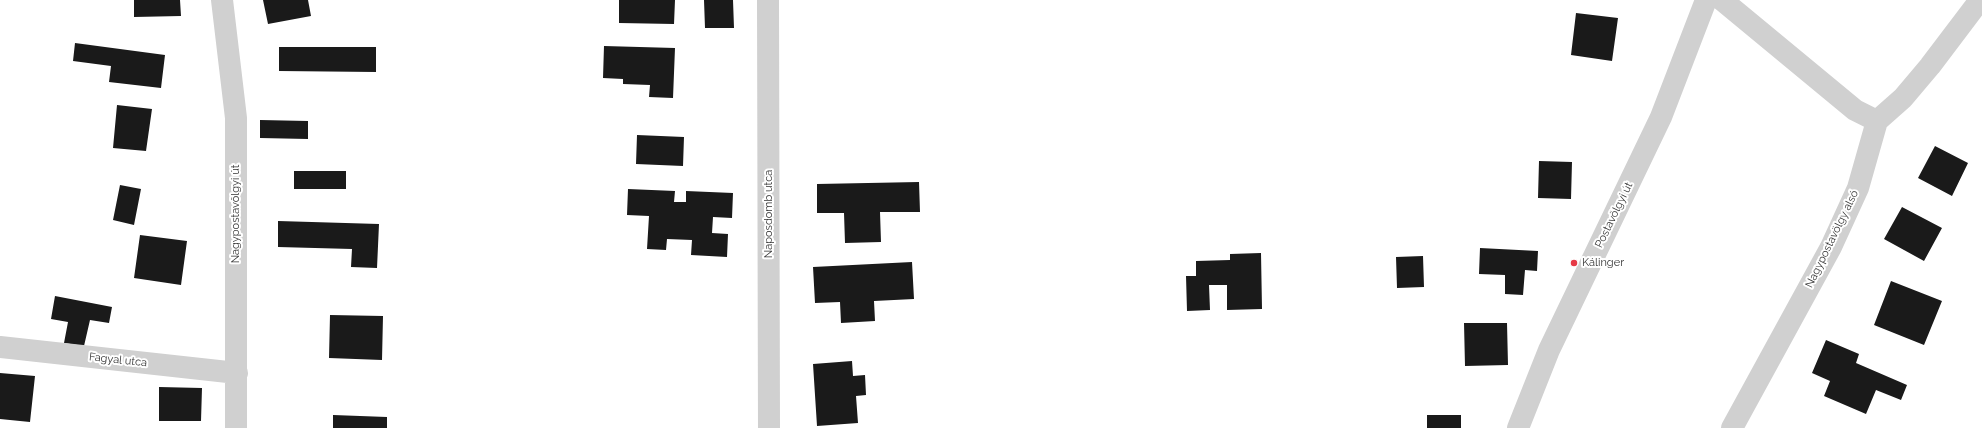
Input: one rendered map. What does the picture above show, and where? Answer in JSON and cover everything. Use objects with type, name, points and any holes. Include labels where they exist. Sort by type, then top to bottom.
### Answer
[{"type":"street","name":"Nagypostavölgyi út","points":[[222,0],[236,118],[236,428]]},
{"type":"street","name":"Naposdomb utca","points":[[768,0],[769,428]]},
{"type":"street","name":"Postavölgyi út","points":[[1518,428],[1549,350],[1661,117],[1706,0]]},
{"type":"street","points":[[1722,0],[1855,110],[1877,122],[1903,98],[1930,66],[1980,0]]},
{"type":"street","name":"Nagypostavölgy alsó","points":[[1732,428],[1831,247],[1858,188],[1877,122]]},
{"type":"street","name":"Fagyal utca","points":[[0,347],[237,373]]},
{"type":"building","points":[[134,0],[180,0],[181,16],[134,17]]},
{"type":"building","points":[[263,0],[308,0],[311,16],[268,24]]},
{"type":"building","points":[[619,0],[675,0],[674,24],[619,23]]},
{"type":"building","points":[[704,0],[733,0],[734,28],[705,28]]},
{"type":"building","points":[[1576,13],[1618,18],[1612,61],[1571,55]]},
{"type":"building","points":[[75,43],[165,55],[161,88],[109,82],[111,66],[73,61]]},
{"type":"building","points":[[604,46],[675,48],[673,98],[649,97],[650,85],[623,84],[623,79],[603,78]]},
{"type":"building","points":[[279,47],[376,47],[376,72],[279,71]]},
{"type":"building","points":[[117,105],[152,109],[146,151],[113,148]]},
{"type":"building","points":[[260,120],[308,121],[308,139],[260,138]]},
{"type":"building","points":[[637,135],[684,137],[683,166],[636,164]]},
{"type":"building","points":[[1935,146],[1968,163],[1952,196],[1918,178]]},
{"type":"building","points":[[1539,161],[1572,162],[1571,199],[1538,198]]},
{"type":"building","points":[[294,171],[346,171],[346,189],[294,189]]},
{"type":"building","points":[[919,182],[920,212],[880,212],[881,242],[845,243],[844,213],[817,213],[817,184]]},
{"type":"building","points":[[120,185],[141,189],[134,225],[113,220]]},
{"type":"building","points":[[628,189],[675,191],[674,202],[686,202],[686,191],[733,193],[732,218],[713,217],[712,233],[728,234],[727,257],[691,255],[692,240],[667,239],[666,250],[647,249],[649,216],[627,215]]},
{"type":"building","points":[[1902,207],[1942,228],[1924,261],[1884,239]]},
{"type":"building","points":[[278,221],[379,224],[377,268],[351,267],[352,249],[278,247]]},
{"type":"building","points":[[140,235],[187,241],[181,285],[134,278]]},
{"type":"building","points":[[1480,248],[1538,251],[1537,271],[1525,270],[1523,295],[1505,294],[1505,275],[1479,274]]},
{"type":"building","points":[[1261,253],[1262,309],[1227,310],[1227,285],[1209,285],[1210,310],[1187,311],[1186,276],[1196,276],[1196,261],[1230,260],[1230,254]]},
{"type":"building","points":[[1423,256],[1424,287],[1397,288],[1396,257]]},
{"type":"building","points":[[912,262],[914,299],[874,301],[875,321],[841,323],[840,302],[815,303],[813,267]]},
{"type":"building","points":[[1891,281],[1942,301],[1924,345],[1874,325]]},
{"type":"building","points":[[55,296],[112,307],[109,323],[90,320],[84,346],[64,343],[68,322],[51,319]]},
{"type":"building","points":[[330,315],[383,316],[382,360],[329,358]]},
{"type":"building","points":[[1464,323],[1507,323],[1508,365],[1465,366]]},
{"type":"building","points":[[1826,340],[1859,354],[1856,363],[1907,385],[1901,400],[1876,390],[1866,414],[1824,396],[1830,381],[1812,373]]},
{"type":"building","points":[[852,361],[853,376],[865,375],[866,395],[856,396],[858,423],[817,426],[813,364]]},
{"type":"building","points":[[0,373],[35,376],[30,422],[0,419]]},
{"type":"building","points":[[159,387],[202,388],[201,421],[159,421]]},
{"type":"building","points":[[333,415],[387,417],[387,428],[333,428]]},
{"type":"building","points":[[1427,415],[1461,415],[1461,428],[1427,428]]},
{"type":"place","name":"Kálinger","points":[[1574,263]]}]
